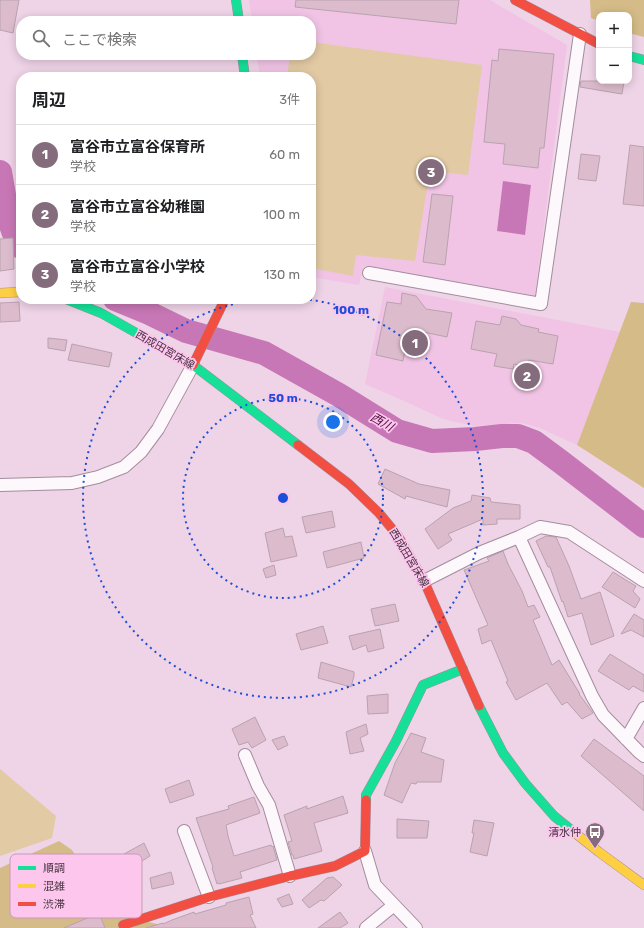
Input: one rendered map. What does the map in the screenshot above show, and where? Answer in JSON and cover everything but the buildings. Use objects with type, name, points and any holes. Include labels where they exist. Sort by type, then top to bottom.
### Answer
[{"type":"main road","points":[[236,0],[238,16]]},
{"type":"main road","points":[[515,0],[596,42]]},
{"type":"main road","points":[[632,57],[644,60]]},
{"type":"main road","points":[[243,60],[244,72]]},
{"type":"main road","points":[[0,293],[16,292]]},
{"type":"main road","name":"西成田宮床線","points":[[78,304],[101,313],[193,365],[349,484],[378,513],[398,536],[424,581],[482,713],[503,753],[525,783],[554,816],[644,885]]},
{"type":"main road","points":[[193,365],[223,304]]},
{"type":"main road","points":[[123,925],[209,897],[335,866],[365,851],[366,795],[396,741],[423,685],[463,669]]},
{"type":"street","points":[[369,273],[541,304],[580,34]]},
{"type":"street","points":[[0,485],[72,483],[98,477],[124,467],[142,452],[158,429],[193,365]]},
{"type":"street","points":[[424,581],[479,553],[540,527],[569,532],[644,581]]},
{"type":"street","points":[[519,537],[592,696],[603,715],[644,756]]},
{"type":"street","points":[[626,739],[644,708]]},
{"type":"street","points":[[245,755],[258,786],[269,805],[290,876]]},
{"type":"street","points":[[184,831],[209,897]]},
{"type":"street","points":[[365,851],[375,885],[416,928]]},
{"type":"street","points":[[366,928],[394,905]]},
{"type":"shaded area","points":[[249,0],[490,0],[567,45],[535,296],[364,266],[359,285],[316,278],[316,72],[259,72],[258,60],[316,60],[316,16],[251,16]]},
{"type":"shaded area","points":[[590,0],[644,0],[644,37],[632,34],[632,12],[596,12],[596,20],[591,18]]},
{"type":"shaded area","points":[[316,43],[482,65],[468,175],[430,171],[415,261],[356,255],[353,276],[316,269],[316,72],[288,72],[289,60],[316,60]]},
{"type":"shaded area","points":[[503,181],[531,185],[525,235],[497,231]]},
{"type":"shaded area","points":[[385,287],[620,332],[577,445],[540,428],[521,423],[473,426],[443,419],[365,384]]},
{"type":"shaded area","points":[[631,302],[644,303],[644,488],[577,445]]},
{"type":"shaded area","points":[[0,769],[56,816],[52,838],[0,856]]},
{"type":"shaded area","points":[[59,841],[72,850],[75,854],[31,854]]},
{"type":"shaded area","points":[[10,863],[10,918],[132,918],[173,928],[0,928],[0,868]]},
{"type":"waterway","name":"西川","points":[[0,172],[10,221],[16,237]]},
{"type":"waterway","name":"西川","points":[[127,304],[186,331],[264,353],[339,395],[397,431],[432,441],[518,436],[534,442],[644,526]]},
{"type":"traffic: fast","points":[[236,0],[238,16]]},
{"type":"traffic: fast","points":[[632,57],[644,60]]},
{"type":"traffic: fast","points":[[243,60],[244,72]]},
{"type":"traffic: fast","points":[[78,304],[101,313],[193,365],[298,445]]},
{"type":"traffic: fast","points":[[366,800],[366,795],[396,741],[423,685],[463,669]]},
{"type":"traffic: fast","points":[[479,706],[503,753],[525,783],[554,816],[575,833]]},
{"type":"traffic: slow","points":[[0,293],[16,292]]},
{"type":"traffic: slow","points":[[575,833],[644,885]]},
{"type":"traffic: jam","points":[[515,0],[596,42]]},
{"type":"traffic: jam","points":[[193,365],[223,304]]},
{"type":"traffic: jam","points":[[298,445],[349,484],[379,513],[398,536],[424,581],[479,706]]},
{"type":"traffic: jam","points":[[123,925],[209,897],[335,866],[365,851],[366,800]]},
{"type":"place","name":"富谷市立富谷小学校","points":[[431,172]]},
{"type":"place","name":"富谷市立富谷保育所","points":[[415,343]]},
{"type":"place","name":"富谷市立富谷幼稚園","points":[[527,376]]},
{"type":"place","name":"清水仲","points":[[595,849]]}]
